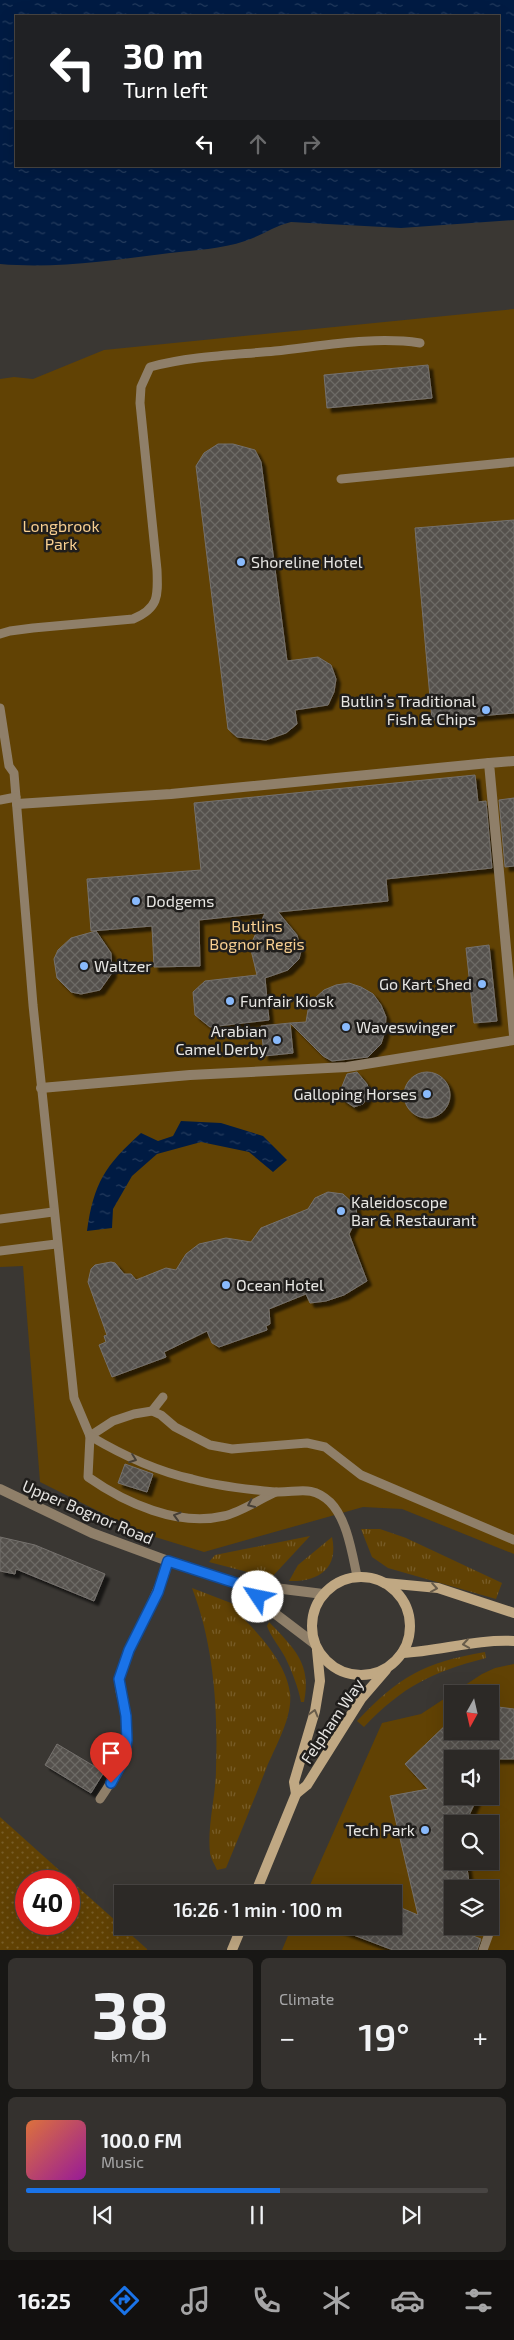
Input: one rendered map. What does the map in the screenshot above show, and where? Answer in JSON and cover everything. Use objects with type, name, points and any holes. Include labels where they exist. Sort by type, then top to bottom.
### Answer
[{"type":"main road","points":[[385,1583],[405,1604],[410,1618],[410,1634],[402,1653],[392,1664],[376,1673],[353,1674],[333,1666],[316,1647],[312,1619],[316,1605],[323,1594],[340,1580],[367,1576],[385,1583],[438,1588],[514,1613]]},
{"type":"main road","points":[[402,1653],[423,1652],[470,1643],[514,1641]]},
{"type":"main road","name":"Felpham Way","points":[[296,1794],[294,1782],[315,1711],[320,1682],[316,1647]]},
{"type":"main road","name":"Felpham Way","points":[[259,1885],[296,1794],[307,1785],[361,1699],[392,1664]]},
{"type":"main road","points":[[232,1950],[238,1935]]},
{"type":"street","points":[[17,801],[171,794],[514,762]]},
{"type":"street","points":[[489,763],[514,1035]]},
{"type":"street","points":[[41,1088],[190,1075],[347,1067],[514,1040]]},
{"type":"street","name":"Upper Bognor Road","points":[[0,1489],[92,1533],[168,1561],[251,1588],[275,1588],[323,1594]]},
{"type":"street","points":[[251,1588],[265,1606],[316,1647]]},
{"type":"lane","points":[[0,634],[33,628],[133,619],[145,614],[154,606],[158,590],[140,403],[143,381],[150,367],[182,360],[369,341],[402,340],[420,343]]},
{"type":"lane","points":[[341,479],[514,462]]},
{"type":"lane","points":[[0,708],[9,766],[14,773],[41,1088],[56,1244],[74,1398],[90,1436],[88,1477],[110,1493],[142,1506],[191,1520],[225,1516],[276,1492]]},
{"type":"lane","points":[[0,800],[17,801]]},
{"type":"lane","points":[[0,1219],[53,1212]]},
{"type":"lane","points":[[0,1251],[56,1244]]},
{"type":"lane","points":[[152,1411],[163,1397]]},
{"type":"lane","points":[[90,1436],[113,1421],[134,1414],[152,1411],[161,1414],[175,1427],[210,1445],[232,1449],[293,1442],[325,1447],[361,1475],[514,1540]]},
{"type":"lane","points":[[90,1436],[120,1454],[192,1480],[276,1492],[304,1489],[320,1495],[331,1502],[343,1524],[357,1576]]},
{"type":"lane","points":[[100,1799],[124,1759],[127,1740],[126,1716],[119,1679],[129,1650],[158,1592],[168,1561]]},
{"type":"lane","points":[[483,1950],[489,1935]]},
{"type":"green space","name":"Butlins Bognor Regis","points":[[514,309],[514,1554],[402,1509],[363,1507],[204,1552],[142,1533],[40,1482],[23,1266],[0,1267],[0,379],[14,377],[33,379],[104,350]]},
{"type":"green space","points":[[361,1529],[380,1529],[406,1538],[502,1583],[496,1599],[388,1568],[372,1557]]},
{"type":"green space","points":[[310,1536],[271,1578],[209,1562],[215,1555]]},
{"type":"green space","points":[[332,1537],[332,1558],[324,1571],[309,1579],[289,1581],[298,1565]]},
{"type":"green space","points":[[192,1588],[231,1603],[246,1615],[244,1619],[266,1643],[279,1662],[290,1693],[289,1712],[286,1722],[226,1868],[217,1870],[209,1843],[216,1779],[216,1723],[213,1677],[205,1632]]},
{"type":"green space","points":[[269,1622],[293,1649],[303,1667],[306,1689],[304,1702],[301,1702],[285,1657],[267,1626]]},
{"type":"green space","points":[[485,1652],[486,1658],[450,1669],[419,1682],[392,1701],[364,1727],[357,1721],[386,1693],[414,1674],[445,1661]]},
{"type":"green space","points":[[514,1664],[514,1950],[282,1950],[288,1935],[402,1935],[402,1885],[310,1885],[382,1723],[421,1714],[444,1699],[444,1740],[499,1740],[499,1685],[465,1685],[495,1668]]},
{"type":"green space","points":[[0,1817],[59,1870],[15,1870],[15,1935],[80,1935],[80,1889],[114,1919],[114,1935],[131,1935],[147,1950],[0,1950]]},
{"type":"water","points":[[0,0],[514,0],[514,220],[401,228],[291,222],[245,241],[218,248],[85,263],[0,264]]},
{"type":"water","points":[[181,1121],[221,1123],[263,1136],[287,1160],[273,1172],[249,1152],[201,1142],[157,1154],[132,1176],[113,1209],[112,1228],[87,1231],[93,1200],[98,1187],[103,1176],[118,1155],[141,1133],[158,1141],[173,1136]]},
{"type":"building","points":[[428,365],[432,398],[327,408],[324,375]]},
{"type":"building","name":"Shoreline Hotel","points":[[218,444],[233,444],[255,450],[261,462],[287,661],[318,657],[331,665],[336,679],[334,692],[328,705],[295,710],[297,724],[286,733],[266,740],[237,737],[228,729],[196,466],[204,453]]},
{"type":"building","points":[[514,520],[514,713],[432,720],[415,528]]},
{"type":"building","points":[[475,775],[478,802],[486,801],[492,868],[386,879],[388,901],[278,912],[297,935],[301,951],[299,959],[288,970],[265,978],[269,1020],[210,1027],[195,1015],[193,992],[205,981],[257,975],[251,950],[252,942],[265,913],[199,920],[200,966],[154,967],[152,926],[91,931],[87,879],[201,870],[194,803]]},
{"type":"building","points":[[514,798],[514,866],[505,867],[499,800]]},
{"type":"building","name":"Waltzer","points":[[96,931],[111,953],[112,973],[100,990],[81,994],[71,992],[57,978],[54,959],[58,950],[71,938]]},
{"type":"building","name":"Go Kart Shed","points":[[489,945],[497,1021],[474,1023],[466,948]]},
{"type":"building","name":"Waveswinger","points":[[349,983],[373,994],[381,1005],[386,1017],[385,1031],[381,1044],[368,1057],[332,1061],[323,1056],[290,1023],[306,1022],[308,1010],[314,999],[324,990],[336,985]]},
{"type":"building","name":"Arabian Camel Derby","points":[[290,1023],[293,1053],[264,1056],[261,1026]]},
{"type":"building","points":[[357,1072],[367,1084],[370,1093],[363,1104],[354,1107],[342,1099],[341,1089],[347,1074]]},
{"type":"building","name":"Galloping Horses","points":[[427,1072],[440,1076],[446,1082],[450,1095],[446,1108],[440,1114],[427,1118],[414,1114],[408,1108],[404,1095],[408,1082],[414,1076]]},
{"type":"building","name":"Ocean Hotel","points":[[328,1192],[343,1194],[356,1206],[357,1218],[349,1234],[367,1281],[344,1295],[326,1301],[310,1303],[306,1294],[269,1309],[270,1324],[266,1326],[267,1330],[219,1347],[212,1343],[207,1331],[164,1352],[166,1357],[112,1377],[99,1345],[106,1342],[104,1336],[107,1335],[88,1282],[91,1269],[95,1265],[115,1263],[124,1274],[131,1274],[136,1280],[166,1268],[176,1270],[186,1254],[199,1244],[226,1238],[251,1242],[261,1228],[308,1209],[315,1198]]},
{"type":"building","points":[[125,1464],[153,1474],[147,1492],[118,1483]]},
{"type":"building","points":[[0,1537],[35,1545],[105,1574],[94,1601],[16,1569],[15,1574],[0,1571]]},
{"type":"building","name":"Tech Park","points":[[499,1707],[514,1709],[514,1759],[499,1759],[499,1750],[444,1750],[444,1805],[474,1805],[469,1815],[444,1815],[444,1870],[467,1870],[469,1880],[444,1880],[444,1935],[470,1935],[481,1939],[477,1950],[393,1950],[353,1935],[402,1935],[402,1908],[418,1915],[390,1796],[428,1789],[405,1764],[444,1727],[444,1740],[499,1740]]},
{"type":"building","points":[[57,1744],[104,1772],[91,1793],[45,1765]]},
{"type":"place","name":"Shoreline Hotel","points":[[241,562]]},
{"type":"place","name":"Butlin’s Traditional Fish & Chips","points":[[486,710]]},
{"type":"place","name":"Dodgems","points":[[136,901]]},
{"type":"place","name":"Waltzer","points":[[84,966]]},
{"type":"place","name":"Go Kart Shed","points":[[482,984]]},
{"type":"place","name":"Funfair Kiosk","points":[[230,1001]]},
{"type":"place","name":"Waveswinger","points":[[346,1027]]},
{"type":"place","name":"Arabian Camel Derby","points":[[277,1040]]},
{"type":"place","name":"Galloping Horses","points":[[427,1094]]},
{"type":"place","name":"Kaleidoscope Bar & Restaurant","points":[[341,1211]]},
{"type":"place","name":"Ocean Hotel","points":[[226,1285]]},
{"type":"place","name":"Tech Park","points":[[425,1830]]},
{"type":"route","points":[[111,1783],[124,1759],[127,1740],[126,1716],[119,1679],[129,1650],[158,1592],[168,1561],[251,1588],[258,1597]]},
{"type":"park label","name":"Longbrook Park","points":[[61,535]]}]
